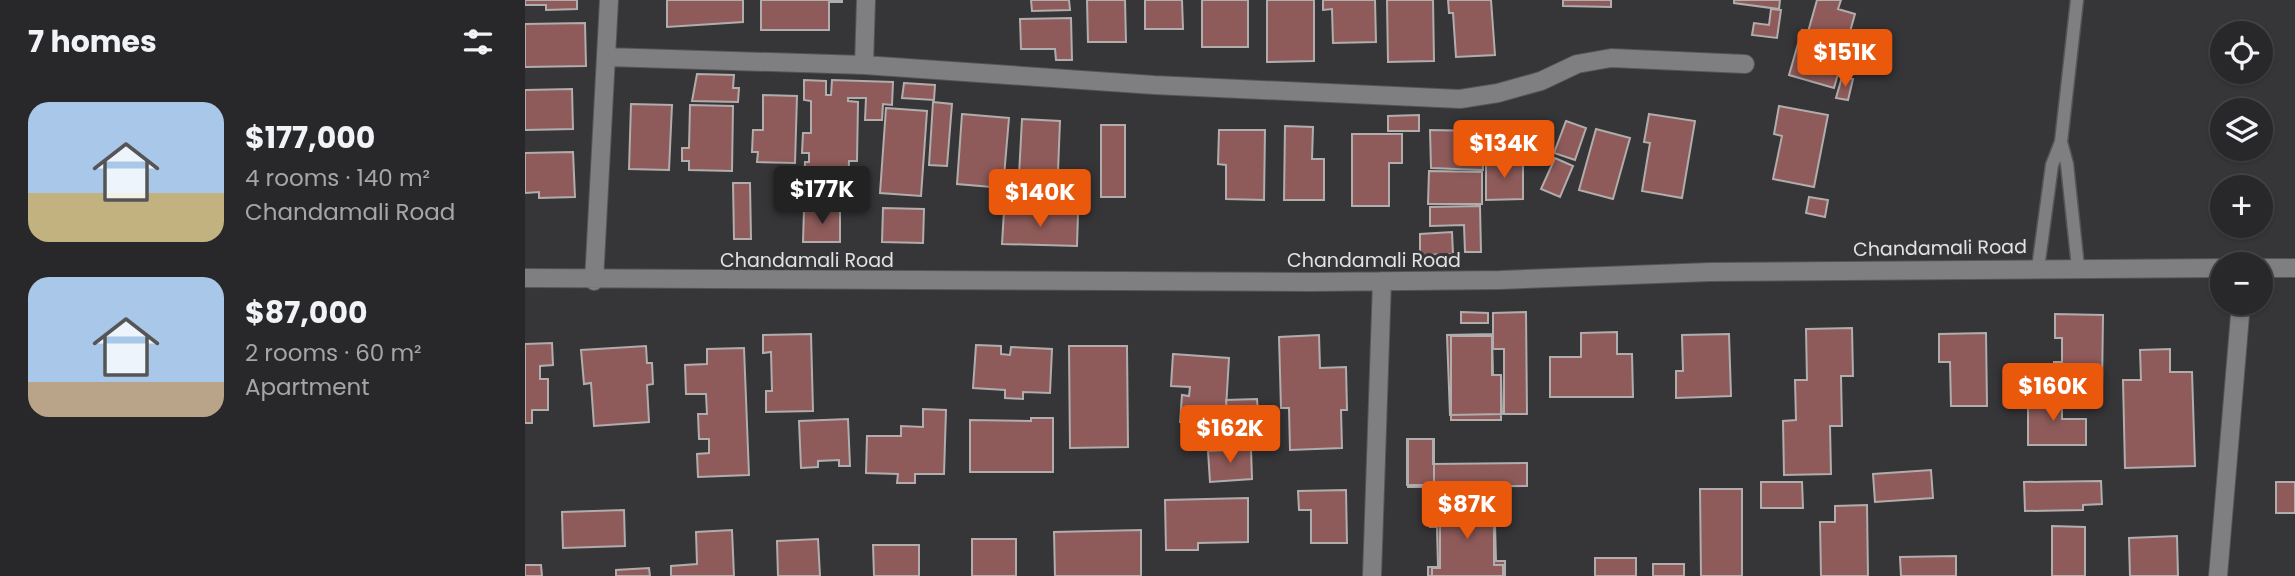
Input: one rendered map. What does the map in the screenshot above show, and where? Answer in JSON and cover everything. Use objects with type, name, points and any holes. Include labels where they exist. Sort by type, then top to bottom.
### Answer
[{"type":"street","points":[[594,281],[609,0]]},
{"type":"street","points":[[864,65],[866,0]]},
{"type":"street","points":[[607,57],[864,65],[1154,85],[1460,99],[1498,93],[1541,81],[1577,64],[1611,58],[1745,64]]},
{"type":"street","name":"Chandamali Road","points":[[525,278],[594,281],[1382,281],[2078,267],[2210,268]]},
{"type":"street","points":[[2273,268],[2295,268]]},
{"type":"street","points":[[1372,576],[1382,281]]},
{"type":"street","points":[[2218,576],[2240,315]]},
{"type":"lane","points":[[2038,268],[2052,165],[2061,142],[2077,0]]},
{"type":"lane","points":[[2061,142],[2067,164],[2078,267]]},
{"type":"building","points":[[525,0],[577,0],[577,9],[546,10],[546,5],[525,5]]},
{"type":"building","points":[[667,0],[743,0],[743,22],[667,27]]},
{"type":"building","points":[[761,0],[842,2],[829,2],[829,30],[761,30]]},
{"type":"building","points":[[1031,0],[1069,0],[1070,10],[1032,11]]},
{"type":"building","points":[[1087,0],[1125,0],[1126,42],[1088,42]]},
{"type":"building","points":[[1145,0],[1182,0],[1183,29],[1145,29]]},
{"type":"building","points":[[1202,0],[1248,0],[1248,47],[1202,47]]},
{"type":"building","points":[[1267,0],[1314,0],[1314,61],[1267,62]]},
{"type":"building","points":[[1323,0],[1375,0],[1376,42],[1333,43],[1332,9],[1323,10]]},
{"type":"building","points":[[1387,0],[1433,0],[1434,61],[1388,62]]},
{"type":"building","points":[[1448,0],[1491,0],[1495,55],[1456,57],[1453,13],[1449,13]]},
{"type":"building","points":[[1563,0],[1611,0],[1611,7],[1563,6]]},
{"type":"building","points":[[1734,0],[1780,0],[1779,9],[1734,3]]},
{"type":"building","points":[[1817,0],[1841,0],[1838,9],[1855,14],[1834,88],[1789,75],[1802,30],[1808,32]]},
{"type":"building","points":[[1771,9],[1781,10],[1777,38],[1752,35],[1754,23],[1769,25]]},
{"type":"building","points":[[1071,18],[1072,60],[1056,60],[1055,49],[1021,49],[1020,19]]},
{"type":"building","points":[[585,23],[586,66],[525,67],[525,24]]},
{"type":"building","points":[[697,74],[734,75],[733,88],[739,88],[738,102],[692,101]]},
{"type":"building","points":[[1842,77],[1853,79],[1848,100],[1836,98]]},
{"type":"building","points":[[804,80],[826,81],[826,95],[831,95],[832,80],[893,82],[892,105],[883,104],[882,120],[865,120],[866,98],[848,98],[848,101],[858,102],[857,161],[849,161],[848,191],[804,190],[805,162],[809,162],[809,153],[802,153],[803,133],[811,133],[811,101],[804,100]]},
{"type":"building","points":[[904,83],[935,85],[934,100],[902,98]]},
{"type":"building","points":[[572,89],[573,129],[525,130],[525,90]]},
{"type":"building","points":[[763,95],[797,96],[795,163],[757,162],[758,152],[752,152],[753,130],[763,130]]},
{"type":"building","points":[[933,102],[952,104],[947,166],[929,165]]},
{"type":"building","points":[[631,104],[672,105],[669,170],[629,169]]},
{"type":"building","points":[[690,105],[733,106],[732,171],[689,170],[689,161],[682,161],[682,148],[689,148]]},
{"type":"building","points":[[1779,106],[1828,115],[1814,187],[1773,179],[1782,136],[1774,134]]},
{"type":"building","points":[[886,108],[927,111],[921,196],[880,193]]},
{"type":"building","points":[[962,114],[1009,118],[1003,188],[957,184]]},
{"type":"building","points":[[1649,114],[1695,121],[1682,198],[1642,191],[1650,143],[1644,142]]},
{"type":"building","points":[[1419,115],[1419,131],[1388,131],[1388,116]]},
{"type":"building","points":[[1022,119],[1060,121],[1057,196],[1018,194]]},
{"type":"building","points":[[1566,121],[1586,128],[1575,160],[1554,153]]},
{"type":"building","points":[[1101,125],[1125,125],[1125,197],[1101,197]]},
{"type":"building","points":[[1487,125],[1521,125],[1521,158],[1487,158]]},
{"type":"building","points":[[1285,126],[1313,127],[1312,159],[1324,159],[1324,200],[1284,200]]},
{"type":"building","points":[[1596,129],[1630,138],[1613,199],[1579,190]]},
{"type":"building","points":[[1219,130],[1265,130],[1264,200],[1226,199],[1226,165],[1218,164]]},
{"type":"building","points":[[1430,130],[1482,131],[1483,170],[1431,168]]},
{"type":"building","points":[[1352,134],[1402,134],[1402,163],[1389,163],[1389,206],[1352,206]]},
{"type":"building","points":[[573,152],[575,197],[539,198],[539,192],[525,193],[525,153]]},
{"type":"building","points":[[1555,158],[1573,166],[1560,197],[1541,189]]},
{"type":"building","points":[[1486,160],[1523,160],[1523,199],[1486,200]]},
{"type":"building","points":[[1429,171],[1482,172],[1482,204],[1428,204]]},
{"type":"building","points":[[733,183],[750,183],[751,239],[734,239]]},
{"type":"building","points":[[1809,197],[1828,200],[1825,217],[1806,213]]},
{"type":"building","points":[[1480,206],[1481,252],[1465,252],[1464,225],[1430,226],[1430,207]]},
{"type":"building","points":[[883,208],[924,209],[923,243],[882,242]]},
{"type":"building","points":[[804,209],[840,209],[840,242],[803,242]]},
{"type":"building","points":[[1004,211],[1078,214],[1077,246],[1002,244]]},
{"type":"building","points":[[1452,232],[1453,254],[1420,255],[1420,234]]},
{"type":"building","points":[[1461,312],[1488,313],[1488,323],[1461,323]]},
{"type":"building","points":[[1526,312],[1527,414],[1504,414],[1504,349],[1493,349],[1493,313]]},
{"type":"building","points":[[2055,314],[2103,315],[2102,388],[2054,387],[2054,362],[2062,362],[2062,338],[2055,338]]},
{"type":"building","points":[[1852,328],[1853,376],[1841,376],[1842,426],[1830,426],[1831,474],[1784,475],[1783,421],[1796,420],[1795,380],[1807,380],[1806,329]]},
{"type":"building","points":[[1617,332],[1617,354],[1632,354],[1633,397],[1550,397],[1550,357],[1581,357],[1581,333]]},
{"type":"building","points":[[1986,333],[1987,406],[1951,406],[1950,362],[1939,362],[1939,334]]},
{"type":"building","points":[[811,334],[813,411],[766,412],[766,391],[772,391],[771,352],[763,353],[763,335]]},
{"type":"building","points":[[1492,334],[1493,375],[1501,375],[1502,414],[1450,415],[1447,335]]},
{"type":"building","points":[[1729,334],[1731,396],[1676,398],[1676,371],[1683,371],[1682,335]]},
{"type":"building","points":[[1319,335],[1320,368],[1346,367],[1347,410],[1341,410],[1342,448],[1290,450],[1289,408],[1281,408],[1279,337]]},
{"type":"building","points":[[1451,336],[1492,336],[1492,375],[1501,375],[1501,420],[1451,420]]},
{"type":"building","points":[[552,343],[553,365],[540,366],[540,379],[548,379],[548,410],[532,410],[532,423],[525,423],[525,344]]},
{"type":"building","points":[[976,345],[1001,346],[1001,354],[1010,355],[1011,347],[1052,349],[1050,393],[1023,392],[1023,399],[1005,398],[1005,390],[973,388]]},
{"type":"building","points":[[646,346],[647,363],[652,363],[653,384],[647,385],[649,422],[594,426],[591,383],[584,384],[581,350]]},
{"type":"building","points":[[1069,346],[1127,346],[1128,447],[1070,448]]},
{"type":"building","points":[[744,348],[749,475],[698,477],[697,454],[709,453],[709,439],[699,439],[698,414],[707,414],[706,394],[686,394],[685,365],[707,364],[707,349]]},
{"type":"building","points":[[2170,349],[2170,372],[2192,372],[2195,466],[2125,468],[2123,380],[2141,380],[2140,350]]},
{"type":"building","points":[[1173,354],[1229,358],[1225,425],[1180,422],[1182,395],[1189,396],[1190,387],[1171,386]]},
{"type":"building","points":[[2028,394],[2062,394],[2062,419],[2086,419],[2086,445],[2028,445]]},
{"type":"building","points":[[1257,399],[1260,436],[1227,437],[1226,400]]},
{"type":"building","points":[[923,409],[946,410],[944,474],[915,474],[915,483],[897,483],[898,474],[866,473],[867,436],[901,436],[901,426],[923,427]]},
{"type":"building","points":[[1031,418],[1053,418],[1053,472],[970,472],[970,420],[1031,421]]},
{"type":"building","points":[[848,419],[850,466],[839,466],[839,460],[818,461],[818,467],[801,468],[799,421]]},
{"type":"building","points":[[1407,439],[1434,439],[1434,485],[1407,485]]},
{"type":"building","points":[[1408,439],[1433,439],[1433,464],[1527,463],[1527,486],[1408,487]]},
{"type":"building","points":[[1251,449],[1252,479],[1210,482],[1208,451]]},
{"type":"building","points":[[1931,470],[1933,498],[1875,502],[1873,474]]},
{"type":"building","points":[[2101,481],[2102,504],[2083,505],[2083,510],[2025,511],[2024,482]]},
{"type":"building","points":[[1761,482],[1802,482],[1803,508],[1761,508]]},
{"type":"building","points":[[2276,482],[2295,482],[2295,513],[2276,513]]},
{"type":"building","points":[[1700,489],[1742,489],[1742,576],[1701,576]]},
{"type":"building","points":[[1346,490],[1347,543],[1311,543],[1311,510],[1299,510],[1298,491]]},
{"type":"building","points":[[1248,498],[1248,542],[1198,543],[1198,550],[1166,550],[1165,500]]},
{"type":"building","points":[[1502,499],[1503,524],[1495,524],[1496,561],[1505,561],[1505,576],[1428,576],[1428,567],[1438,567],[1437,527],[1430,527],[1429,501]]},
{"type":"building","points":[[1867,505],[1868,576],[1821,576],[1820,522],[1835,522],[1835,506]]},
{"type":"building","points":[[1432,506],[1500,506],[1500,521],[1494,521],[1494,565],[1503,565],[1503,576],[1432,576],[1432,568],[1440,568],[1440,526],[1432,526]]},
{"type":"building","points":[[624,510],[625,546],[563,548],[562,512]]},
{"type":"building","points":[[2052,526],[2085,527],[2085,576],[2052,576]]},
{"type":"building","points":[[732,530],[734,576],[671,576],[671,566],[697,564],[696,532]]},
{"type":"building","points":[[1141,530],[1141,576],[1055,576],[1054,532]]},
{"type":"building","points":[[2177,536],[2178,576],[2130,576],[2129,538]]},
{"type":"building","points":[[818,539],[820,576],[778,576],[777,541]]},
{"type":"building","points":[[972,539],[1016,539],[1016,576],[972,576]]},
{"type":"building","points":[[873,545],[919,545],[919,576],[874,576]]},
{"type":"building","points":[[1956,556],[1956,576],[1901,576],[1900,557]]},
{"type":"building","points":[[1595,558],[1636,558],[1636,576],[1595,576]]},
{"type":"building","points":[[1653,564],[1684,564],[1684,576],[1653,576]]},
{"type":"building","points":[[525,565],[541,565],[542,576],[525,576]]},
{"type":"building","points":[[649,568],[650,576],[616,576],[616,570]]}]
